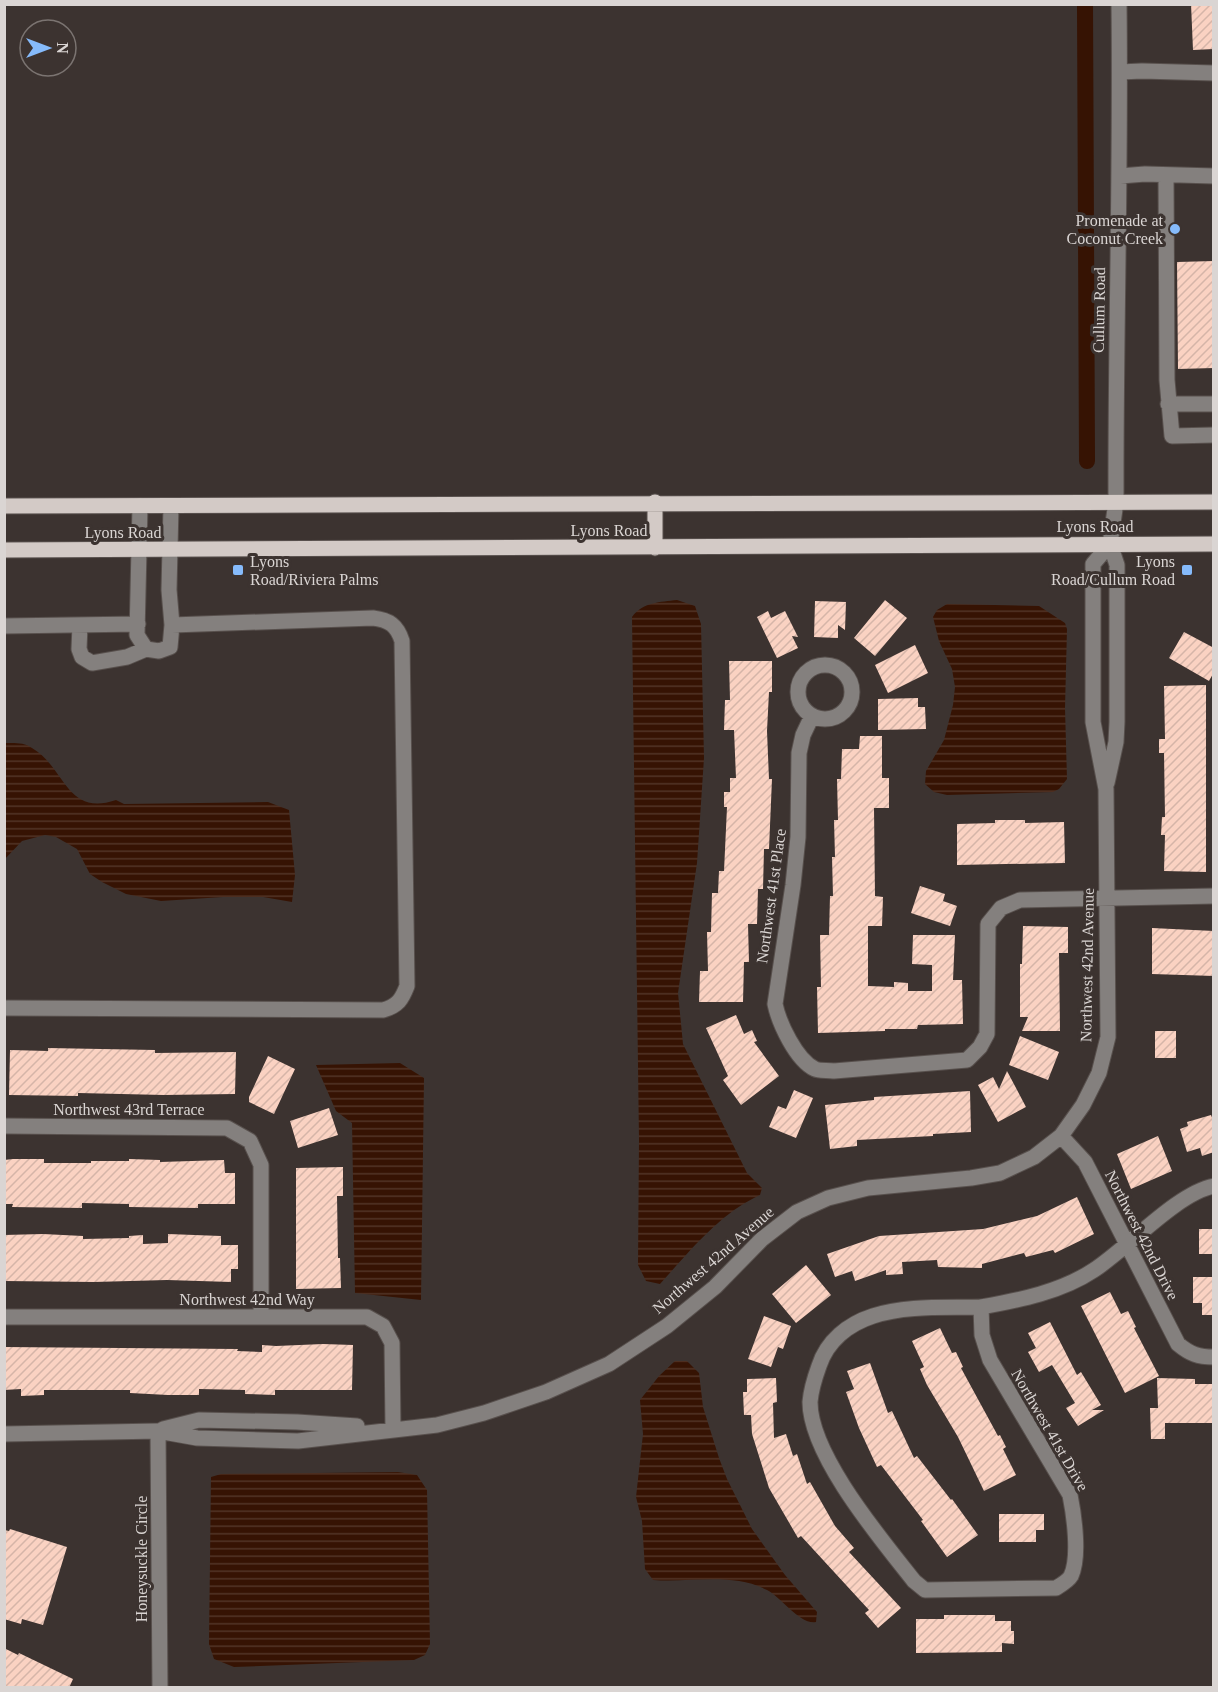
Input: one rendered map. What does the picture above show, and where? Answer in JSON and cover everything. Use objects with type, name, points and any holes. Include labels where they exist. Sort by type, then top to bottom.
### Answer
[{"type":"main road","name":"Lyons Road","points":[[4,506],[655,502],[1214,502]]},
{"type":"main road","points":[[655,502],[655,548]]},
{"type":"main road","name":"Lyons Road","points":[[4,550],[1214,544]]},
{"type":"street","name":"Cullum Road","points":[[1110,544],[1116,502],[1116,320],[1120,176],[1119,4]]},
{"type":"street","points":[[1120,72],[1214,74]]},
{"type":"street","points":[[1166,175],[1168,404],[1172,436],[1214,435]]},
{"type":"street","points":[[1120,176],[1214,176]]},
{"type":"street","points":[[1168,404],[1214,404]]},
{"type":"street","points":[[140,506],[137,635],[146,650]]},
{"type":"street","points":[[80,625],[79,649],[82,657],[92,663],[127,657],[146,650],[159,651],[170,647],[172,625],[169,590],[171,506]]},
{"type":"street","name":"Northwest 42nd Avenue","points":[[1106,789],[1116,742],[1117,722],[1117,565],[1110,544]]},
{"type":"street","name":"Northwest 42nd Avenue","points":[[4,1434],[158,1431],[197,1438],[298,1441],[437,1425],[484,1413],[546,1392],[609,1364],[667,1326],[715,1287],[762,1239],[797,1212],[828,1198],[868,1188],[1000,1173],[1034,1157],[1061,1136],[1083,1105],[1099,1073],[1108,1037],[1106,789],[1093,722],[1093,564],[1110,544]]},
{"type":"street","points":[[4,1008],[383,1010],[393,1008],[402,1000],[407,980],[402,641],[399,630],[385,619],[373,618],[172,625]]},
{"type":"street","points":[[4,626],[138,624]]},
{"type":"street","name":"Northwest 41st Place","points":[[812,716],[803,735],[800,753],[797,847],[775,1004],[778,1020],[801,1057],[815,1070],[834,1071],[966,1060],[980,1047],[987,1034],[988,924],[1001,908],[1020,900],[1107,899]]},
{"type":"street","points":[[1093,722],[1117,722]]},
{"type":"street","points":[[1107,899],[1214,896]]},
{"type":"street","name":"Northwest 43rd Terrace","points":[[4,1126],[227,1128],[250,1141],[261,1165],[261,1317]]},
{"type":"street","name":"Northwest 42nd Drive","points":[[1061,1136],[1084,1162],[1178,1344],[1199,1357],[1214,1357]]},
{"type":"street","points":[[981,1307],[1023,1299],[1056,1288],[1093,1271],[1176,1204],[1202,1188],[1214,1186]]},
{"type":"street","name":"Northwest 41st Drive","points":[[981,1307],[982,1335],[990,1360],[1070,1495],[1073,1510],[1075,1564],[1070,1579],[1056,1588],[925,1590],[914,1581],[837,1476],[813,1419],[810,1402],[823,1355],[837,1336],[852,1324],[874,1315],[899,1311],[981,1307]]},
{"type":"street","name":"Northwest 42nd Way","points":[[4,1317],[367,1317],[383,1326],[392,1342],[393,1429]]},
{"type":"street","name":"Northwest 42nd Avenue","points":[[158,1431],[199,1420],[393,1429]]},
{"type":"street","points":[[275,1422],[275,1440]]},
{"type":"street","name":"Honeysuckle Circle","points":[[158,1431],[160,1688]]},
{"type":"shaded area","points":[[677,600],[695,606],[701,624],[704,758],[697,863],[678,993],[683,1044],[747,1173],[762,1188],[760,1195],[732,1212],[706,1234],[660,1284],[646,1281],[638,1265],[639,1140],[632,617],[641,608],[658,602]]},
{"type":"shaded area","points":[[947,604],[1039,606],[1065,623],[1067,629],[1065,708],[1067,779],[1059,789],[1053,792],[947,795],[934,792],[925,784],[926,771],[944,740],[953,705],[955,687],[952,669],[939,641],[933,617],[937,610]]},
{"type":"shaded area","points":[[5,743],[22,744],[32,748],[43,757],[76,796],[87,802],[99,803],[116,800],[124,804],[268,802],[289,810],[295,875],[292,902],[263,897],[161,901],[126,894],[90,874],[77,849],[56,837],[45,835],[22,841],[5,859]]},
{"type":"shaded area","points":[[400,1063],[424,1078],[421,1300],[355,1293],[352,1123],[336,1111],[316,1065]]},
{"type":"shaded area","points":[[675,1361],[687,1361],[699,1373],[703,1407],[727,1479],[752,1529],[785,1575],[817,1612],[816,1622],[804,1619],[773,1594],[754,1585],[740,1581],[711,1579],[653,1580],[645,1569],[642,1521],[636,1497],[643,1434],[640,1400],[659,1376]]},
{"type":"shaded area","points":[[398,1472],[417,1475],[427,1490],[430,1644],[425,1655],[414,1660],[234,1667],[214,1659],[209,1644],[211,1477],[221,1474]]},
{"type":"building","points":[[1191,4],[1214,4],[1214,49],[1193,50]]},
{"type":"building","points":[[1214,261],[1214,368],[1178,369],[1177,262]]},
{"type":"building","points":[[885,600],[907,618],[875,656],[854,638]]},
{"type":"building","points":[[815,601],[846,602],[845,630],[838,625],[838,638],[814,637]]},
{"type":"building","points":[[768,611],[771,618],[785,611],[798,637],[792,636],[798,648],[777,658],[757,617]]},
{"type":"building","points":[[1184,632],[1214,648],[1214,672],[1209,681],[1169,658]]},
{"type":"building","points":[[915,645],[928,673],[888,693],[875,665]]},
{"type":"building","points":[[729,661],[772,661],[772,692],[769,692],[767,731],[769,779],[772,779],[769,849],[764,849],[763,889],[758,889],[757,924],[748,924],[749,962],[744,962],[743,1002],[699,1002],[700,971],[708,971],[707,932],[711,932],[712,893],[718,893],[719,871],[724,871],[727,807],[724,807],[724,792],[730,792],[730,778],[736,778],[734,730],[724,730],[725,700],[730,700]]},
{"type":"building","points":[[1206,685],[1206,872],[1164,871],[1165,835],[1161,835],[1162,817],[1165,817],[1164,753],[1159,753],[1159,739],[1165,739],[1164,686]]},
{"type":"building","points":[[918,698],[918,707],[925,707],[926,729],[878,730],[878,699]]},
{"type":"building","points":[[860,736],[882,736],[882,778],[889,778],[889,808],[874,808],[875,896],[883,897],[882,926],[868,926],[868,986],[894,987],[894,982],[908,983],[908,991],[932,991],[932,965],[912,964],[913,935],[955,935],[953,980],[962,980],[963,1024],[918,1025],[917,1029],[885,1029],[885,1031],[818,1033],[817,987],[821,987],[820,935],[829,935],[830,896],[833,896],[832,857],[835,857],[834,820],[838,820],[837,779],[841,779],[842,749],[859,749]]},
{"type":"building","points":[[995,820],[1025,820],[1025,823],[1064,822],[1065,863],[957,865],[957,824],[995,823]]},
{"type":"building","points":[[920,886],[945,894],[943,901],[957,906],[950,926],[911,913]]},
{"type":"building","points":[[1023,926],[1068,927],[1068,953],[1059,953],[1060,1031],[1022,1031],[1028,1017],[1020,1017]]},
{"type":"building","points":[[1152,928],[1214,931],[1214,976],[1152,974]]},
{"type":"building","points":[[736,1015],[744,1034],[752,1030],[757,1041],[754,1042],[779,1076],[741,1105],[723,1080],[728,1076],[706,1028]]},
{"type":"building","points":[[1155,1031],[1176,1031],[1176,1058],[1155,1058]]},
{"type":"building","points":[[1020,1036],[1059,1052],[1048,1080],[1009,1065]]},
{"type":"building","points":[[48,1048],[155,1050],[155,1053],[236,1052],[235,1094],[9,1095],[10,1050],[48,1051]]},
{"type":"building","points":[[268,1056],[295,1069],[274,1114],[249,1102],[249,1097]]},
{"type":"building","points":[[1007,1071],[1026,1107],[998,1122],[978,1085],[993,1077],[999,1089]]},
{"type":"building","points":[[794,1090],[813,1098],[796,1138],[769,1127],[778,1106],[786,1109]]},
{"type":"building","points":[[970,1091],[971,1132],[857,1140],[857,1146],[830,1149],[825,1105],[874,1100],[874,1097]]},
{"type":"building","points":[[329,1108],[338,1135],[298,1148],[290,1121]]},
{"type":"building","points":[[1211,1115],[1214,1123],[1214,1152],[1202,1156],[1200,1148],[1187,1152],[1180,1129],[1188,1126],[1187,1122]]},
{"type":"building","points":[[1158,1136],[1172,1171],[1131,1189],[1117,1154]]},
{"type":"building","points":[[44,1159],[44,1163],[91,1163],[91,1161],[129,1161],[129,1159],[160,1160],[160,1162],[224,1160],[225,1173],[235,1173],[235,1204],[198,1204],[198,1208],[129,1207],[129,1204],[82,1203],[82,1208],[12,1207],[13,1204],[4,1204],[4,1160]]},
{"type":"building","points":[[343,1167],[343,1196],[337,1196],[341,1288],[296,1289],[296,1168]]},
{"type":"building","points":[[1077,1197],[1094,1234],[1055,1253],[1053,1250],[1026,1257],[1024,1253],[982,1264],[982,1268],[938,1267],[937,1260],[902,1262],[903,1274],[886,1275],[886,1270],[855,1281],[852,1271],[835,1277],[827,1254],[879,1236],[983,1229],[1037,1216]]},
{"type":"building","points":[[1199,1229],[1214,1229],[1214,1254],[1199,1254]]},
{"type":"building","points":[[168,1234],[221,1236],[221,1245],[238,1245],[238,1269],[231,1269],[231,1282],[4,1281],[4,1235],[83,1236],[83,1239],[129,1238],[129,1236],[143,1235],[143,1244],[168,1243]]},
{"type":"building","points":[[806,1265],[831,1295],[796,1323],[772,1294]]},
{"type":"building","points":[[1193,1277],[1214,1277],[1214,1315],[1202,1315],[1202,1303],[1193,1303]]},
{"type":"building","points":[[1110,1292],[1121,1314],[1128,1311],[1136,1327],[1134,1328],[1159,1376],[1125,1393],[1081,1306]]},
{"type":"building","points":[[764,1316],[791,1326],[783,1349],[778,1347],[771,1367],[748,1359]]},
{"type":"building","points":[[1050,1322],[1077,1375],[1081,1372],[1101,1405],[1092,1410],[1104,1410],[1078,1426],[1066,1408],[1075,1403],[1052,1365],[1039,1372],[1028,1352],[1036,1348],[1028,1333]]},
{"type":"building","points":[[940,1328],[952,1353],[956,1352],[963,1367],[961,1368],[998,1436],[1000,1435],[1006,1447],[1003,1449],[1016,1475],[984,1491],[958,1437],[927,1385],[920,1369],[924,1367],[912,1341]]},
{"type":"building","points":[[262,1345],[353,1345],[352,1390],[275,1390],[275,1395],[245,1394],[245,1390],[199,1389],[199,1395],[168,1395],[130,1393],[130,1390],[44,1390],[44,1395],[21,1396],[21,1389],[4,1390],[4,1347],[238,1349],[237,1351],[262,1352]]},
{"type":"building","points":[[870,1363],[888,1413],[892,1411],[914,1458],[917,1456],[978,1535],[947,1557],[921,1521],[923,1520],[881,1465],[877,1467],[859,1428],[846,1392],[854,1389],[847,1371]]},
{"type":"building","points":[[776,1378],[777,1402],[773,1403],[774,1438],[786,1434],[793,1456],[797,1454],[807,1484],[810,1482],[835,1526],[854,1548],[849,1552],[901,1608],[878,1628],[865,1613],[869,1610],[801,1536],[798,1538],[769,1488],[752,1434],[751,1415],[744,1415],[743,1392],[747,1392],[747,1379]]},
{"type":"building","points":[[1157,1378],[1195,1379],[1195,1384],[1214,1384],[1214,1423],[1165,1423],[1165,1439],[1151,1439],[1150,1408],[1158,1408]]},
{"type":"building","points":[[999,1514],[1044,1514],[1044,1530],[1036,1530],[1036,1542],[999,1542]]},
{"type":"building","points":[[10,1529],[67,1547],[43,1625],[22,1619],[21,1624],[4,1619],[4,1530],[9,1531]]},
{"type":"building","points":[[944,1615],[995,1615],[995,1621],[1011,1621],[1014,1644],[1002,1643],[1002,1652],[916,1653],[916,1619],[944,1619]]},
{"type":"building","points":[[4,1648],[73,1679],[69,1688],[4,1688]]},
{"type":"waterway","points":[[1085,4],[1087,461]]},
{"type":"place","name":"Promenade at Coconut Creek","points":[[1175,229]]},
{"type":"place","name":"Lyons Road/Riviera Palms","points":[[238,570]]},
{"type":"place","name":"Lyons Road/Cullum Road","points":[[1187,570]]}]
